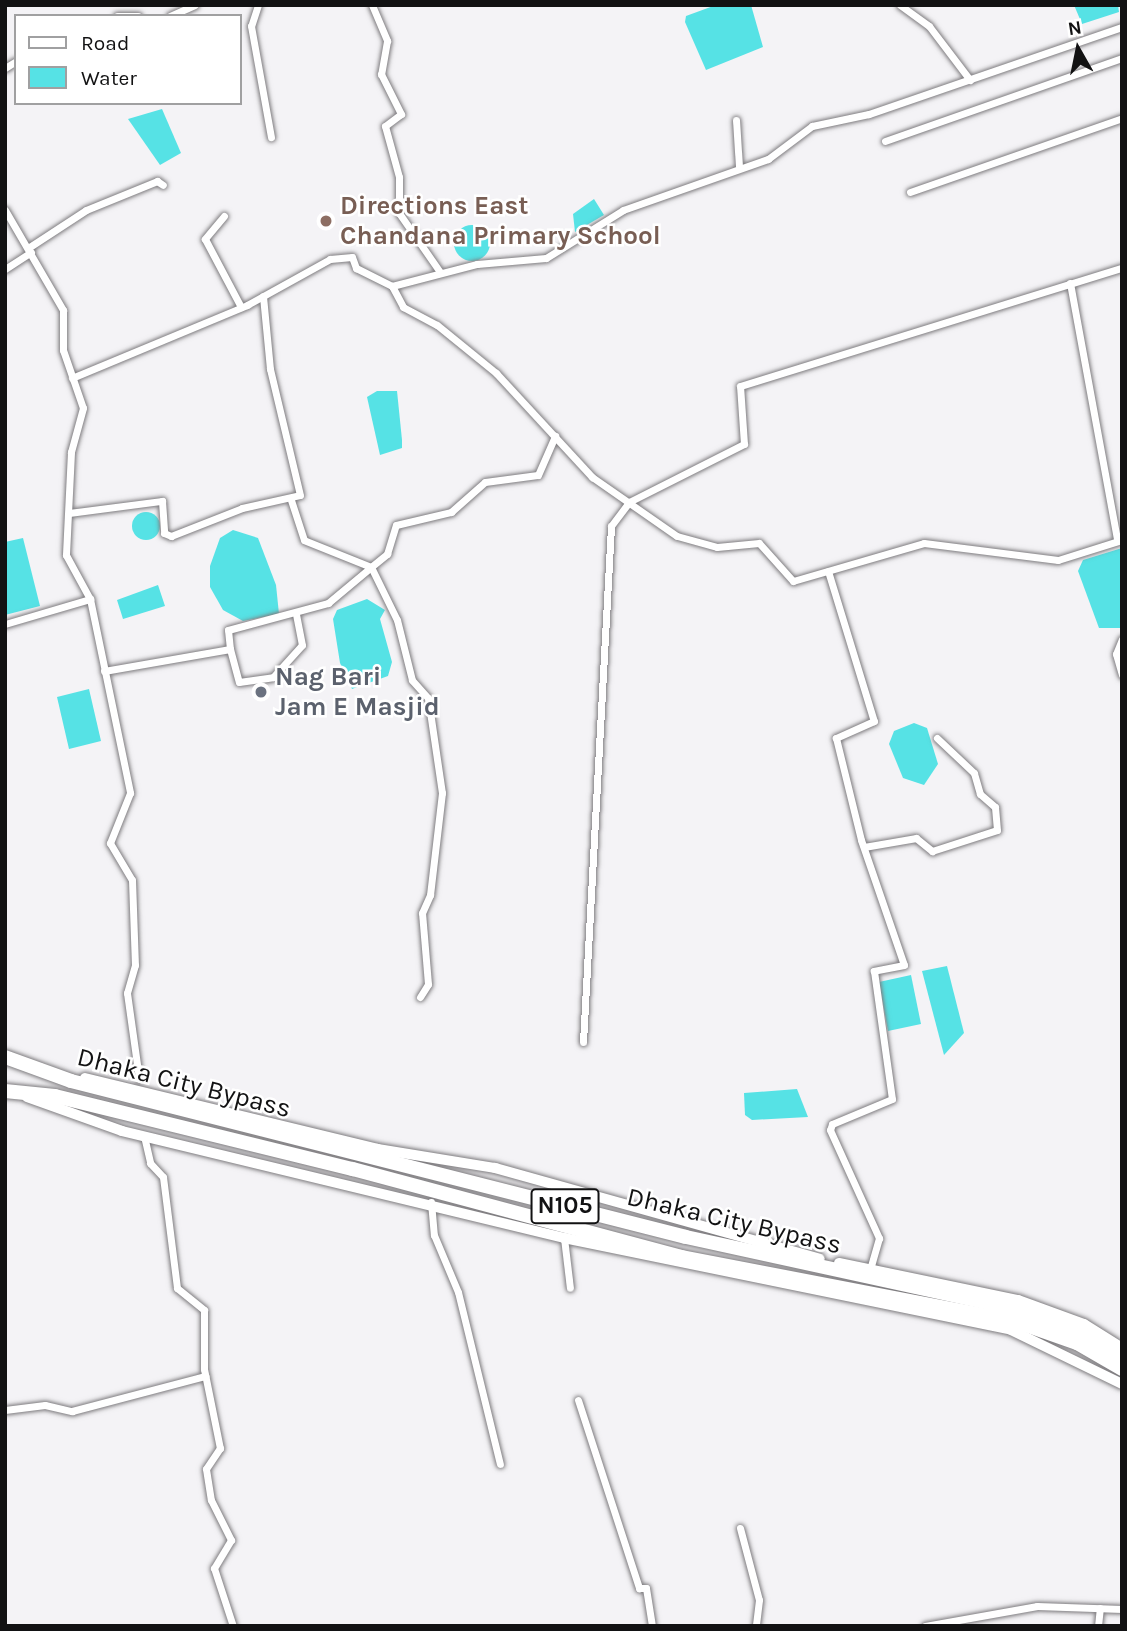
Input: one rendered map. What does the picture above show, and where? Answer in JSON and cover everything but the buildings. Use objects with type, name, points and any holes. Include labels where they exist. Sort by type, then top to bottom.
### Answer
[{"type":"highway","name":"Dhaka City Bypass","points":[[5,1057],[48,1071],[686,1237],[1016,1309],[1080,1331],[1122,1356]]},
{"type":"highway","name":"Dhaka City Bypass","points":[[5,1091],[27,1097],[55,1096],[352,1169],[681,1257],[1014,1321],[1077,1343],[1122,1369]]},
{"type":"main road","points":[[48,1071],[378,1149],[495,1168],[870,1269],[1049,1310],[1122,1348]]},
{"type":"main road","points":[[27,1097],[144,1136],[431,1202],[564,1238],[1011,1330],[1122,1384]]},
{"type":"street","points":[[175,14],[195,5]]},
{"type":"street","points":[[258,5],[251,26],[271,137]]},
{"type":"street","points":[[372,5],[387,41],[381,74],[401,114],[384,126],[399,177],[399,213],[440,272]]},
{"type":"street","points":[[900,5],[929,26],[970,80]]},
{"type":"street","points":[[392,286],[440,272],[546,258],[623,210],[739,166],[768,159],[812,126],[870,114],[1122,27]]},
{"type":"street","points":[[884,141],[1122,58]]},
{"type":"street","points":[[910,192],[1122,118]]},
{"type":"street","points":[[736,120],[739,166]]},
{"type":"street","points":[[5,269],[86,210],[157,181],[163,186]]},
{"type":"street","points":[[5,210],[63,310],[63,350],[83,408],[71,452],[66,555],[90,599],[130,793],[110,843],[132,880],[135,965],[127,993],[139,1077]]},
{"type":"street","points":[[224,216],[205,239],[241,307]]},
{"type":"street","points":[[72,378],[241,307],[330,259],[352,257],[356,268],[392,286],[402,307],[437,324],[496,373],[592,477],[677,536],[717,547],[759,543],[793,581],[932,542],[1058,560],[1120,540],[1070,283]]},
{"type":"street","points":[[583,1042],[611,526],[629,502],[744,444],[740,386],[1122,268]]},
{"type":"street","points":[[69,513],[162,501],[164,533],[171,536],[242,509],[290,500],[299,490],[270,369],[262,296]]},
{"type":"street","points":[[296,615],[302,645],[273,677],[239,682],[230,649],[233,627],[296,615],[327,603],[387,554],[396,525],[451,512],[485,482],[538,475],[555,436]]},
{"type":"street","points":[[290,500],[304,540],[371,567],[397,620],[412,680],[428,698],[442,793],[422,914],[428,984],[420,997]]},
{"type":"street","points":[[828,571],[864,671],[874,721],[836,738],[864,847],[904,965],[874,971],[892,1099],[832,1124],[830,1130],[879,1238],[870,1269]]},
{"type":"street","points":[[5,624],[90,599]]},
{"type":"street","points":[[1122,639],[1116,654],[1122,675]]},
{"type":"street","points":[[104,671],[230,649]]},
{"type":"street","points":[[864,847],[916,838],[932,851],[997,830],[995,807],[980,794],[974,773],[937,738]]},
{"type":"street","points":[[144,1136],[150,1163],[163,1177],[177,1288],[204,1310],[205,1376],[220,1448],[206,1469],[211,1500],[231,1540],[214,1568],[233,1626]]},
{"type":"street","points":[[431,1202],[434,1235],[458,1292],[500,1464]]},
{"type":"street","points":[[564,1238],[570,1288]]},
{"type":"street","points":[[5,1410],[45,1405],[72,1411],[205,1376]]},
{"type":"street","points":[[578,1400],[639,1588],[646,1588],[652,1626]]},
{"type":"street","points":[[740,1528],[759,1600],[756,1626]]},
{"type":"street","points":[[925,1626],[1037,1606],[1122,1609]]},
{"type":"street","points":[[1098,1626],[1100,1608]]},
{"type":"water","points":[[716,5],[751,5],[763,47],[706,70],[685,22],[686,16]]},
{"type":"water","points":[[1074,5],[1118,5],[1119,12],[1082,24]]},
{"type":"water","points":[[162,109],[181,153],[160,165],[128,119]]},
{"type":"water","points":[[594,199],[604,215],[575,232],[573,214]]},
{"type":"water","points":[[472,225],[485,230],[490,243],[485,256],[472,261],[459,256],[454,243],[459,230]]},
{"type":"water","points":[[377,391],[397,391],[402,440],[402,448],[380,455],[367,397]]},
{"type":"water","points":[[146,512],[156,516],[160,526],[156,536],[146,540],[136,536],[132,526],[136,516]]},
{"type":"water","points":[[233,530],[258,538],[276,585],[279,614],[243,621],[223,610],[210,587],[210,566],[220,538]]},
{"type":"water","points":[[23,538],[40,606],[5,615],[5,542]]},
{"type":"water","points":[[1122,548],[1122,628],[1099,628],[1078,571],[1083,560]]},
{"type":"water","points":[[158,585],[165,606],[123,619],[117,600]]},
{"type":"water","points":[[367,599],[385,610],[380,619],[392,662],[388,676],[352,689],[340,663],[333,619],[337,610]]},
{"type":"water","points":[[89,689],[101,741],[69,749],[57,697]]},
{"type":"water","points":[[914,723],[927,728],[938,764],[924,785],[903,778],[889,744],[894,731]]},
{"type":"water","points":[[947,966],[964,1033],[944,1055],[922,971]]},
{"type":"water","points":[[911,975],[921,1024],[888,1031],[879,982]]},
{"type":"water","points":[[797,1089],[808,1117],[752,1120],[745,1115],[744,1093]]},
{"type":"place","name":"Directions East Chandana Primary School","points":[[326,221]]},
{"type":"place","name":"Nag Bari Jam E Masjid","points":[[261,692]]}]
